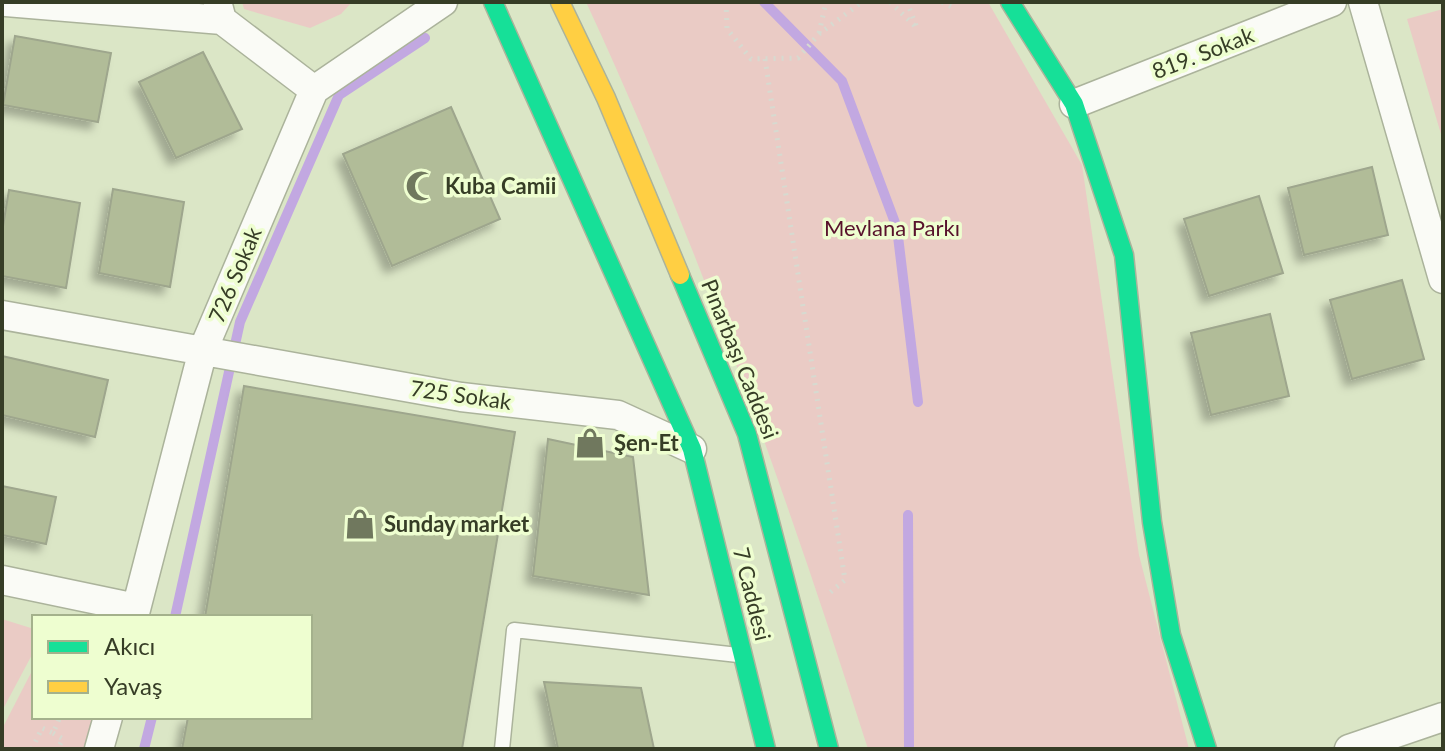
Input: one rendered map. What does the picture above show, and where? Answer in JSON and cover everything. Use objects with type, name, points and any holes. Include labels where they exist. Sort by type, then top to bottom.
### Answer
[{"type":"street","points":[[6,2],[220,11],[314,90],[443,2]]},
{"type":"street","points":[[493,2],[692,449]]},
{"type":"street","name":"Pınarbaşı Caddesi","points":[[560,2],[606,98],[747,434],[829,749]]},
{"type":"street","points":[[1010,2],[1074,104],[1124,255],[1152,522],[1168,621],[1207,749]]},
{"type":"street","name":"819. Sokak","points":[[1074,104],[1332,2]]},
{"type":"street","points":[[1363,2],[1443,279]]},
{"type":"street","name":"726 Sokak","points":[[135,612],[214,352],[314,90]]},
{"type":"street","name":"725 Sokak","points":[[2,315],[461,397],[618,415],[692,449]]},
{"type":"street","name":"7 Caddesi","points":[[692,449],[766,749]]},
{"type":"street","points":[[2,580],[135,612]]},
{"type":"street","points":[[1349,749],[1443,717]]},
{"type":"street","points":[[99,749],[107,719]]},
{"type":"lane","points":[[502,749],[514,630],[742,655]]},
{"type":"path","points":[[726,2],[727,29],[751,59],[798,58],[819,34],[862,2]]},
{"type":"path","points":[[819,34],[826,2]]},
{"type":"path","points":[[890,2],[917,28],[907,2]]},
{"type":"path","points":[[942,2],[952,7],[949,2]]},
{"type":"path","points":[[765,59],[845,580],[820,601]]},
{"type":"path","points":[[53,733],[59,719]]},
{"type":"path","points":[[32,749],[42,728],[63,739],[59,749]]},
{"type":"green space","points":[[242,2],[352,2],[341,14],[310,28],[244,9]]},
{"type":"green space","name":"Mevlana Parkı","points":[[586,2],[988,2],[1082,165],[1139,555],[1189,749],[868,749],[806,559],[739,371],[666,185]]},
{"type":"green space","points":[[1443,9],[1443,141],[1407,19]]},
{"type":"green space","points":[[2,619],[32,628],[32,655],[2,711]]},
{"type":"green space","points":[[32,671],[32,719],[92,719],[85,749],[2,749],[2,729]]},
{"type":"building","points":[[15,36],[111,53],[98,122],[3,105]]},
{"type":"building","points":[[203,52],[242,129],[176,158],[139,82]]},
{"type":"building","name":"Kuba Camii","points":[[451,107],[500,219],[392,266],[343,154]]},
{"type":"building","points":[[1372,167],[1388,235],[1304,255],[1288,188]]},
{"type":"building","points":[[113,189],[184,202],[170,287],[99,273]]},
{"type":"building","points":[[9,190],[80,203],[66,288],[2,276],[2,232]]},
{"type":"building","points":[[1259,196],[1283,273],[1209,296],[1184,219]]},
{"type":"building","points":[[1402,280],[1424,359],[1352,379],[1330,300]]},
{"type":"building","points":[[1270,314],[1289,396],[1211,415],[1191,333]]},
{"type":"building","points":[[2,356],[108,380],[95,437],[2,415]]},
{"type":"building","name":"Sunday market","points":[[244,386],[515,432],[462,749],[182,749],[188,719],[312,719],[312,615],[205,615]]},
{"type":"building","points":[[548,439],[633,457],[649,595],[533,576]]},
{"type":"building","points":[[2,486],[56,497],[46,544],[2,535]]},
{"type":"building","points":[[544,682],[641,688],[654,749],[558,749]]},
{"type":"waterway","points":[[764,2],[842,81],[897,228],[918,402]]},
{"type":"waterway","points":[[175,615],[240,322],[339,95],[425,38]]},
{"type":"waterway","points":[[908,515],[909,749]]},
{"type":"waterway","points":[[144,749],[152,719]]},
{"type":"traffic: fast","points":[[493,2],[692,449],[766,749]]},
{"type":"traffic: fast","points":[[1010,2],[1074,104],[1124,255],[1152,522],[1171,635],[1207,749]]},
{"type":"traffic: fast","points":[[680,275],[747,434],[829,749]]},
{"type":"traffic: slow","points":[[560,2],[606,98],[680,275]]},
{"type":"place","name":"Kuba Camii","points":[[421,186]]},
{"type":"place","name":"Şen-Et","points":[[590,443]]},
{"type":"place","name":"Sunday market","points":[[360,524]]}]
